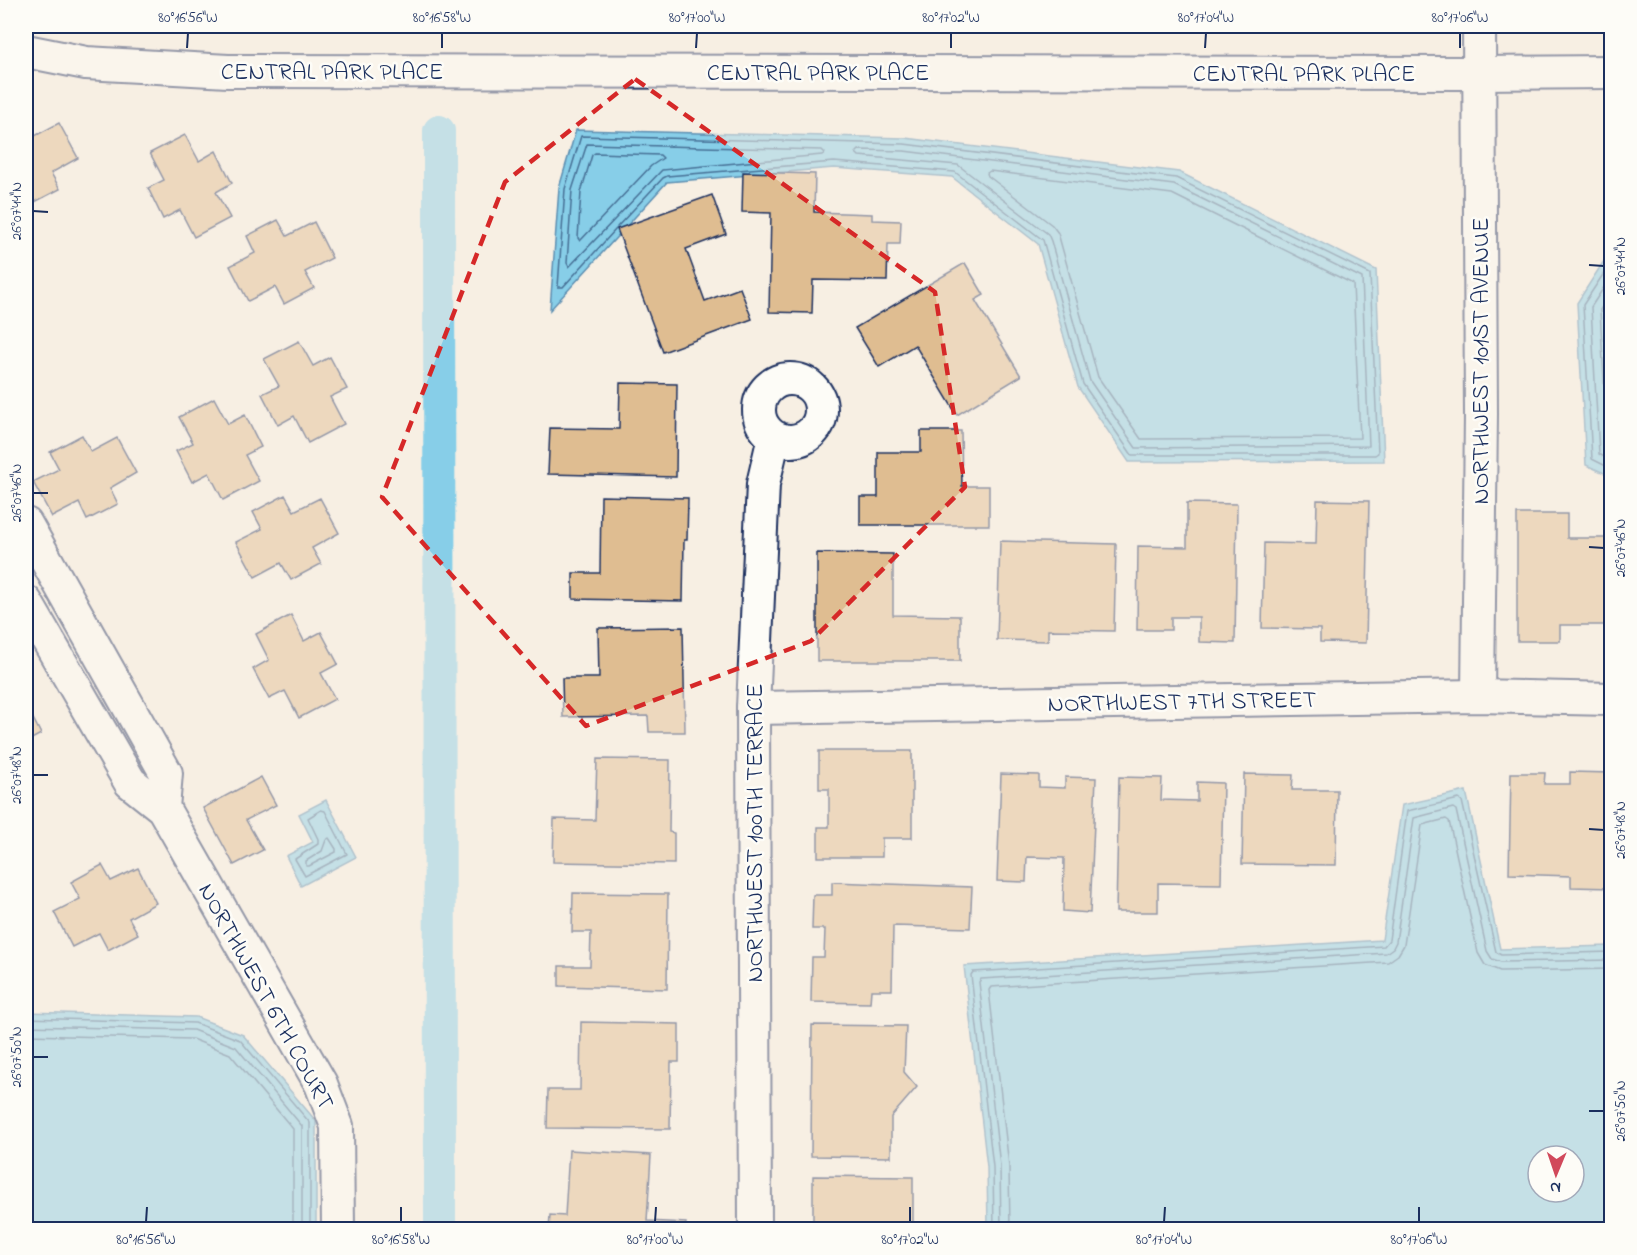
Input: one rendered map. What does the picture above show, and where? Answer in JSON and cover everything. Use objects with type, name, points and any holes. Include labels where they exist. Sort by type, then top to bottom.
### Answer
[{"type":"street","name":"NORTHWEST 101ST AVENUE","points":[[1478,696],[1481,414],[1479,26]]},
{"type":"street","name":"CENTRAL PARK PLACE","points":[[26,51],[86,63],[228,71],[1611,72]]},
{"type":"street","name":"NORTHWEST 100TH TERRACE","points":[[755,1230],[753,708],[763,484],[774,437]]},
{"type":"street","points":[[26,524],[166,773],[163,808]]},
{"type":"street","name":"NORTHWEST 6TH COURT","points":[[72,607],[30,620],[130,782],[163,808],[321,1084],[337,1126],[338,1230]]},
{"type":"street","name":"NORTHWEST 7TH STREET","points":[[753,708],[1478,696],[1611,699]]},
{"type":"highlighted area","points":[[635,79],[935,292],[965,487],[811,641],[586,726],[382,497],[505,182]]},
{"type":"water","points":[[576,130],[905,138],[1179,172],[1376,270],[1384,461],[1129,462],[1078,387],[1038,244],[952,177],[834,168],[667,182],[550,310],[559,188]]},
{"type":"water","points":[[1611,250],[1612,476],[1586,465],[1577,303]]},
{"type":"water","points":[[1466,791],[1500,949],[1611,946],[1611,1229],[988,1229],[987,1167],[964,966],[1382,940],[1402,805]]},
{"type":"water","points":[[326,800],[356,857],[301,886],[286,856],[313,842],[299,814]]},
{"type":"water","points":[[26,1012],[196,1017],[243,1035],[316,1121],[316,1229],[26,1229]]},
{"type":"building","points":[[59,123],[78,158],[51,173],[60,189],[29,205],[26,198],[26,124],[33,137]]},
{"type":"building","points":[[185,135],[199,161],[216,151],[232,183],[216,192],[230,218],[194,237],[180,210],[163,219],[148,188],[164,180],[150,153]]},
{"type":"building","points":[[743,172],[815,174],[814,212],[872,214],[872,220],[901,221],[900,244],[888,244],[887,281],[813,280],[812,313],[769,312],[771,213],[742,212]]},
{"type":"building","points":[[712,195],[726,234],[686,249],[705,301],[740,288],[752,319],[663,352],[617,229]]},
{"type":"building","points":[[278,220],[287,236],[314,222],[332,258],[305,272],[314,288],[284,304],[275,287],[248,301],[230,266],[255,253],[247,236]]},
{"type":"building","points":[[965,263],[984,295],[975,300],[1021,376],[957,415],[915,345],[879,367],[855,328]]},
{"type":"building","points":[[299,341],[313,366],[330,357],[347,389],[330,397],[344,424],[308,443],[294,416],[278,425],[262,394],[279,386],[264,359]]},
{"type":"building","points":[[620,383],[677,384],[676,477],[548,474],[550,428],[619,429]]},
{"type":"building","points":[[214,398],[228,424],[245,415],[261,447],[245,455],[259,481],[223,500],[209,473],[192,482],[176,451],[193,443],[179,417]]},
{"type":"building","points":[[921,431],[961,431],[962,486],[989,486],[989,525],[860,525],[860,497],[878,497],[878,452],[921,452]]},
{"type":"building","points":[[82,435],[91,452],[117,438],[136,473],[110,488],[118,504],[87,520],[79,503],[52,517],[33,482],[59,469],[50,452]]},
{"type":"building","points":[[285,495],[294,511],[320,498],[339,533],[312,548],[321,564],[291,580],[281,563],[255,577],[236,542],[262,529],[253,512]]},
{"type":"building","points":[[601,496],[688,498],[687,540],[684,540],[683,601],[573,599],[573,573],[600,573]]},
{"type":"building","points":[[1317,500],[1369,501],[1366,643],[1320,642],[1320,629],[1262,628],[1264,543],[1316,544]]},
{"type":"building","points":[[1187,503],[1237,504],[1235,643],[1199,642],[1199,617],[1171,617],[1171,630],[1137,630],[1138,546],[1187,547]]},
{"type":"building","points":[[1517,514],[1567,514],[1567,538],[1612,538],[1612,625],[1560,625],[1560,641],[1517,641]]},
{"type":"building","points":[[1000,541],[1116,544],[1114,631],[1048,630],[1048,641],[997,640]]},
{"type":"building","points":[[817,553],[893,554],[893,615],[960,616],[960,661],[817,661]]},
{"type":"building","points":[[291,615],[304,641],[321,632],[338,664],[321,673],[335,699],[299,718],[285,691],[269,699],[253,669],[269,660],[256,634]]},
{"type":"building","points":[[683,627],[685,732],[649,732],[648,716],[563,717],[562,678],[599,678],[598,628]]},
{"type":"building","points":[[26,705],[41,734],[26,742]]},
{"type":"building","points":[[819,751],[912,751],[912,838],[882,838],[882,857],[818,857],[818,827],[829,827],[829,789],[819,789]]},
{"type":"building","points":[[597,759],[670,760],[669,832],[674,833],[674,864],[553,862],[554,819],[595,820]]},
{"type":"building","points":[[1570,772],[1612,773],[1612,888],[1571,887],[1571,876],[1509,874],[1511,773],[1545,773],[1544,784],[1570,784]]},
{"type":"building","points":[[1001,774],[1039,775],[1039,787],[1065,788],[1065,777],[1096,778],[1090,913],[1063,911],[1064,858],[1027,857],[1026,882],[997,881]]},
{"type":"building","points":[[1244,774],[1293,775],[1292,790],[1337,790],[1336,865],[1242,864]]},
{"type":"building","points":[[261,777],[276,805],[246,820],[263,850],[234,865],[203,808]]},
{"type":"building","points":[[1119,777],[1162,778],[1161,800],[1197,801],[1197,782],[1223,783],[1221,884],[1158,883],[1158,912],[1116,912]]},
{"type":"building","points":[[102,865],[111,881],[138,868],[156,903],[129,918],[138,934],[108,950],[99,933],[72,947],[54,912],[80,899],[71,882]]},
{"type":"building","points":[[832,882],[972,887],[970,928],[893,926],[892,990],[871,990],[870,1003],[811,1002],[812,957],[824,957],[825,929],[812,929],[813,895],[832,895]]},
{"type":"building","points":[[573,893],[668,894],[667,989],[559,986],[559,966],[590,966],[591,932],[572,932]]},
{"type":"building","points":[[581,1022],[679,1024],[679,1062],[671,1062],[670,1129],[547,1128],[548,1090],[580,1090]]},
{"type":"building","points":[[812,1025],[906,1026],[904,1072],[917,1087],[891,1117],[891,1157],[811,1156]]},
{"type":"building","points":[[569,1150],[651,1155],[647,1221],[686,1223],[685,1230],[549,1230],[550,1215],[565,1216]]},
{"type":"building","points":[[813,1176],[913,1177],[913,1230],[813,1230]]},
{"type":"waterway","points":[[439,131],[440,1230]]}]
